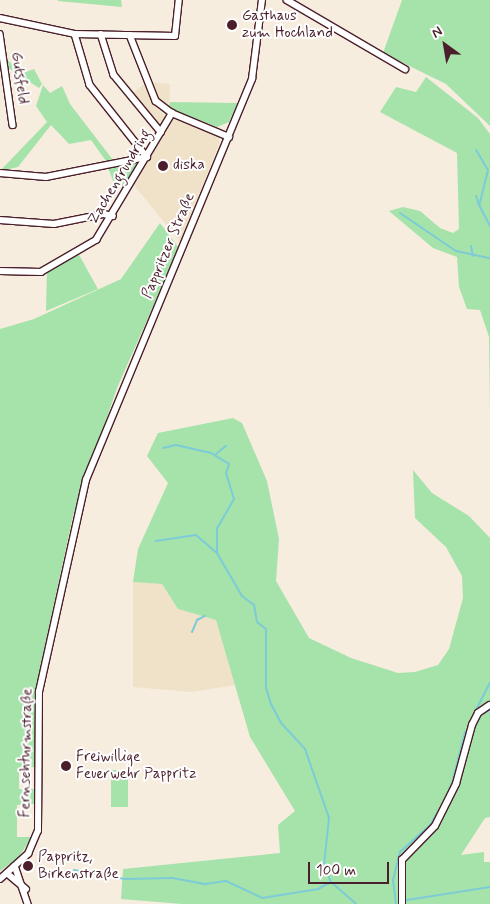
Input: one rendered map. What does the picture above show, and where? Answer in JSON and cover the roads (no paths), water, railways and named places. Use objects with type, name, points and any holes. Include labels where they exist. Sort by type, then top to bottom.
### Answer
[{"type":"street","points":[[0,18],[75,34],[175,36],[179,0]]},
{"type":"street","name":"Pappritzer Straße","points":[[82,497],[108,419],[229,137],[255,67],[262,0]]},
{"type":"street","points":[[287,0],[405,69]]},
{"type":"street","name":"Gutsfeld","points":[[0,34],[13,126]]},
{"type":"street","points":[[0,173],[46,177],[147,157],[90,85],[75,34]]},
{"type":"street","points":[[101,34],[114,75],[161,132]]},
{"type":"street","points":[[130,35],[156,102],[172,113],[229,137]]},
{"type":"street","name":"Zachengrundring","points":[[0,271],[41,272],[96,240],[113,216],[172,113]]},
{"type":"street","points":[[0,220],[54,224],[104,214],[113,216]]},
{"type":"street","name":"Fernsehturmstraße","points":[[0,878],[15,866],[32,848],[38,831],[39,692],[82,497]]},
{"type":"street","points":[[402,904],[402,860],[435,826],[456,784],[472,725],[478,712],[487,706]]},
{"type":"street","points":[[15,866],[26,889],[28,904]]},
{"type":"street","points":[[7,873],[26,889]]},
{"type":"waterway","points":[[476,150],[488,170],[479,205],[490,226]]},
{"type":"waterway","points":[[476,196],[479,205]]},
{"type":"waterway","points":[[400,213],[456,251],[490,258]]},
{"type":"waterway","points":[[471,246],[473,256]]},
{"type":"waterway","points":[[163,448],[176,445],[211,453],[229,464],[226,473],[234,499],[217,528],[217,553],[242,596],[254,605],[257,622],[266,629],[266,688],[271,704],[281,723],[305,749],[329,818],[324,865],[331,882],[356,904]]},
{"type":"waterway","points":[[216,454],[226,446]]},
{"type":"waterway","points":[[156,541],[196,535],[217,553]]},
{"type":"waterway","points":[[192,632],[197,620],[205,616]]},
{"type":"waterway","points":[[450,791],[465,732],[474,729],[480,715],[477,708],[490,683]]},
{"type":"waterway","points":[[480,715],[490,710]]},
{"type":"waterway","points":[[396,904],[393,880],[400,852],[430,825],[444,802]]},
{"type":"waterway","points":[[74,870],[125,879],[173,878],[205,884],[226,881],[262,898],[318,889],[331,882]]},
{"type":"waterway","points":[[407,900],[490,887]]},
{"type":"place","name":"Gasthaus zum Hochland","points":[[232,25]]},
{"type":"place","name":"diska","points":[[163,166]]},
{"type":"place","name":"Freiwillige Feuerwehr Pappritz","points":[[66,766]]},
{"type":"place","name":"Pappritz, Birkenstraße","points":[[28,866]]}]
